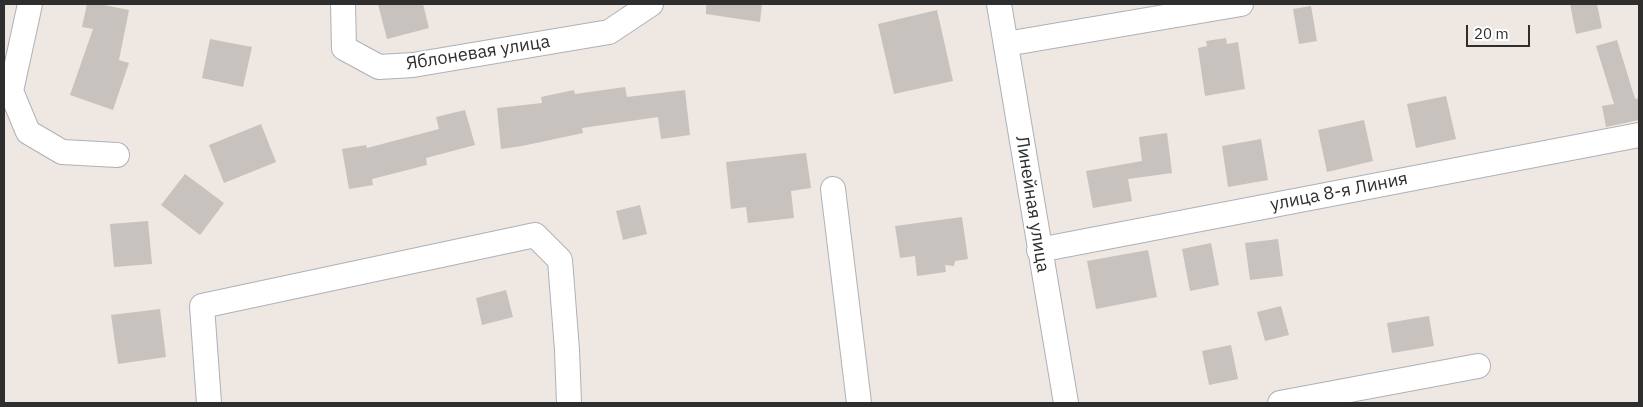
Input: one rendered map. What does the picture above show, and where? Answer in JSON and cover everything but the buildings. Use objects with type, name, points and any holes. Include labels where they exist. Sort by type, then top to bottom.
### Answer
[{"type":"street","points":[[30,4],[11,91],[28,132],[62,152],[117,155]]},
{"type":"street","name":"Яблоневая улица","points":[[343,4],[344,48],[379,67],[413,65],[609,32],[651,4]]},
{"type":"street","name":"Линейная улица","points":[[999,4],[1066,403]]},
{"type":"street","points":[[1006,44],[1241,4]]},
{"type":"street","name":"улица 8-я Линия","points":[[1039,250],[1639,134]]},
{"type":"street","points":[[832,189],[859,403]]},
{"type":"street","points":[[209,403],[202,306],[535,235],[560,260],[569,403]]},
{"type":"street","points":[[1280,403],[1478,366]]}]
